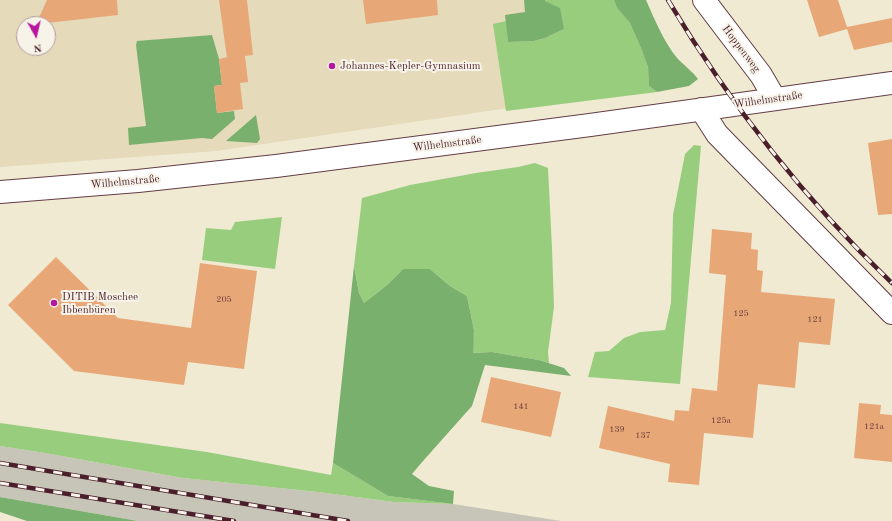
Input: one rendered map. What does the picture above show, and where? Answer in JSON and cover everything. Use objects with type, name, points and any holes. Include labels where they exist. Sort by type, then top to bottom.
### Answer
[{"type":"street","name":"Hoppenweg","points":[[704,0],[761,75],[775,99]]},
{"type":"street","name":"Wilhelmstraße","points":[[0,192],[138,181],[268,167],[590,125],[892,83]]},
{"type":"street","points":[[701,109],[717,134],[892,313]]},
{"type":"shaded area","name":"Johannes-Kepler-Gymnasium","points":[[0,0],[635,0],[672,84],[216,151],[0,167]]},
{"type":"shaded area","points":[[0,446],[183,478],[318,492],[394,502],[453,504],[561,521],[138,521],[0,497]]},
{"type":"green space","points":[[524,0],[545,0],[560,8],[564,29],[545,38],[534,41],[508,42],[505,15],[525,12]]},
{"type":"green space","points":[[545,0],[614,0],[617,8],[630,23],[648,67],[649,86],[657,92],[506,111],[493,24],[506,21],[508,42],[534,41],[545,38],[564,29]]},
{"type":"green space","points":[[614,0],[646,0],[670,48],[680,61],[698,79],[689,86],[657,92],[649,86],[648,67],[641,48],[630,23],[617,8]]},
{"type":"green space","points":[[212,35],[219,59],[222,85],[214,86],[217,113],[234,111],[235,119],[212,139],[202,138],[129,145],[128,128],[146,126],[136,45],[137,41]]},
{"type":"green space","points":[[256,115],[260,139],[257,143],[226,141]]},
{"type":"green space","points":[[694,145],[701,146],[680,384],[588,377],[595,352],[609,351],[624,338],[640,332],[665,330],[671,303],[673,215],[685,154]]},
{"type":"green space","points":[[535,163],[548,168],[554,307],[548,352],[549,363],[492,352],[472,353],[474,330],[467,296],[450,286],[430,269],[403,269],[387,285],[364,303],[359,293],[354,266],[362,198],[410,185]]},
{"type":"green space","points":[[282,217],[275,269],[202,260],[206,228],[231,230],[235,222]]},
{"type":"green space","points":[[354,266],[359,293],[364,303],[387,285],[403,269],[430,269],[450,286],[467,296],[474,330],[473,353],[492,352],[539,360],[564,368],[571,376],[485,365],[472,406],[412,474],[429,486],[454,491],[453,504],[388,496],[333,463]]},
{"type":"green space","points":[[0,423],[207,452],[331,475],[333,463],[388,496],[453,504],[394,502],[318,492],[183,478],[0,446]]},
{"type":"green space","points":[[0,497],[138,521],[27,521],[0,512]]},
{"type":"building","points":[[47,0],[117,0],[118,15],[56,22],[56,16],[40,16]]},
{"type":"building","points":[[219,0],[247,0],[253,55],[245,56],[248,82],[240,83],[243,109],[217,113],[214,86],[222,85],[219,59],[227,57]]},
{"type":"building","points":[[363,0],[437,0],[438,15],[366,24]]},
{"type":"building","points":[[807,0],[838,0],[847,27],[892,18],[892,42],[854,50],[847,29],[819,37]]},
{"type":"building","points":[[892,139],[892,214],[878,215],[868,143]]},
{"type":"building","points":[[712,229],[752,233],[751,249],[758,250],[757,270],[763,271],[761,292],[835,299],[830,345],[799,342],[795,388],[758,384],[753,438],[704,433],[699,485],[668,482],[670,464],[599,448],[608,406],[674,421],[675,410],[689,411],[692,388],[717,391],[726,275],[709,273]]},
{"type":"building","points":[[56,257],[118,318],[191,328],[200,263],[257,271],[244,369],[188,362],[184,385],[74,371],[8,305]]},
{"type":"building","points":[[491,377],[561,392],[551,437],[481,422]]},
{"type":"building","points":[[859,403],[881,405],[880,414],[892,415],[892,462],[854,458]]},
{"type":"railway","points":[[668,0],[717,76],[771,149],[829,218],[892,283]]},
{"type":"railway","points":[[0,463],[348,521]]},
{"type":"railway","points":[[0,483],[234,521]]},
{"type":"place","name":"Johannes-Kepler-Gymnasium","points":[[332,66]]},
{"type":"place","name":"DITIB Moschee Ibbenbüren","points":[[54,303]]}]
